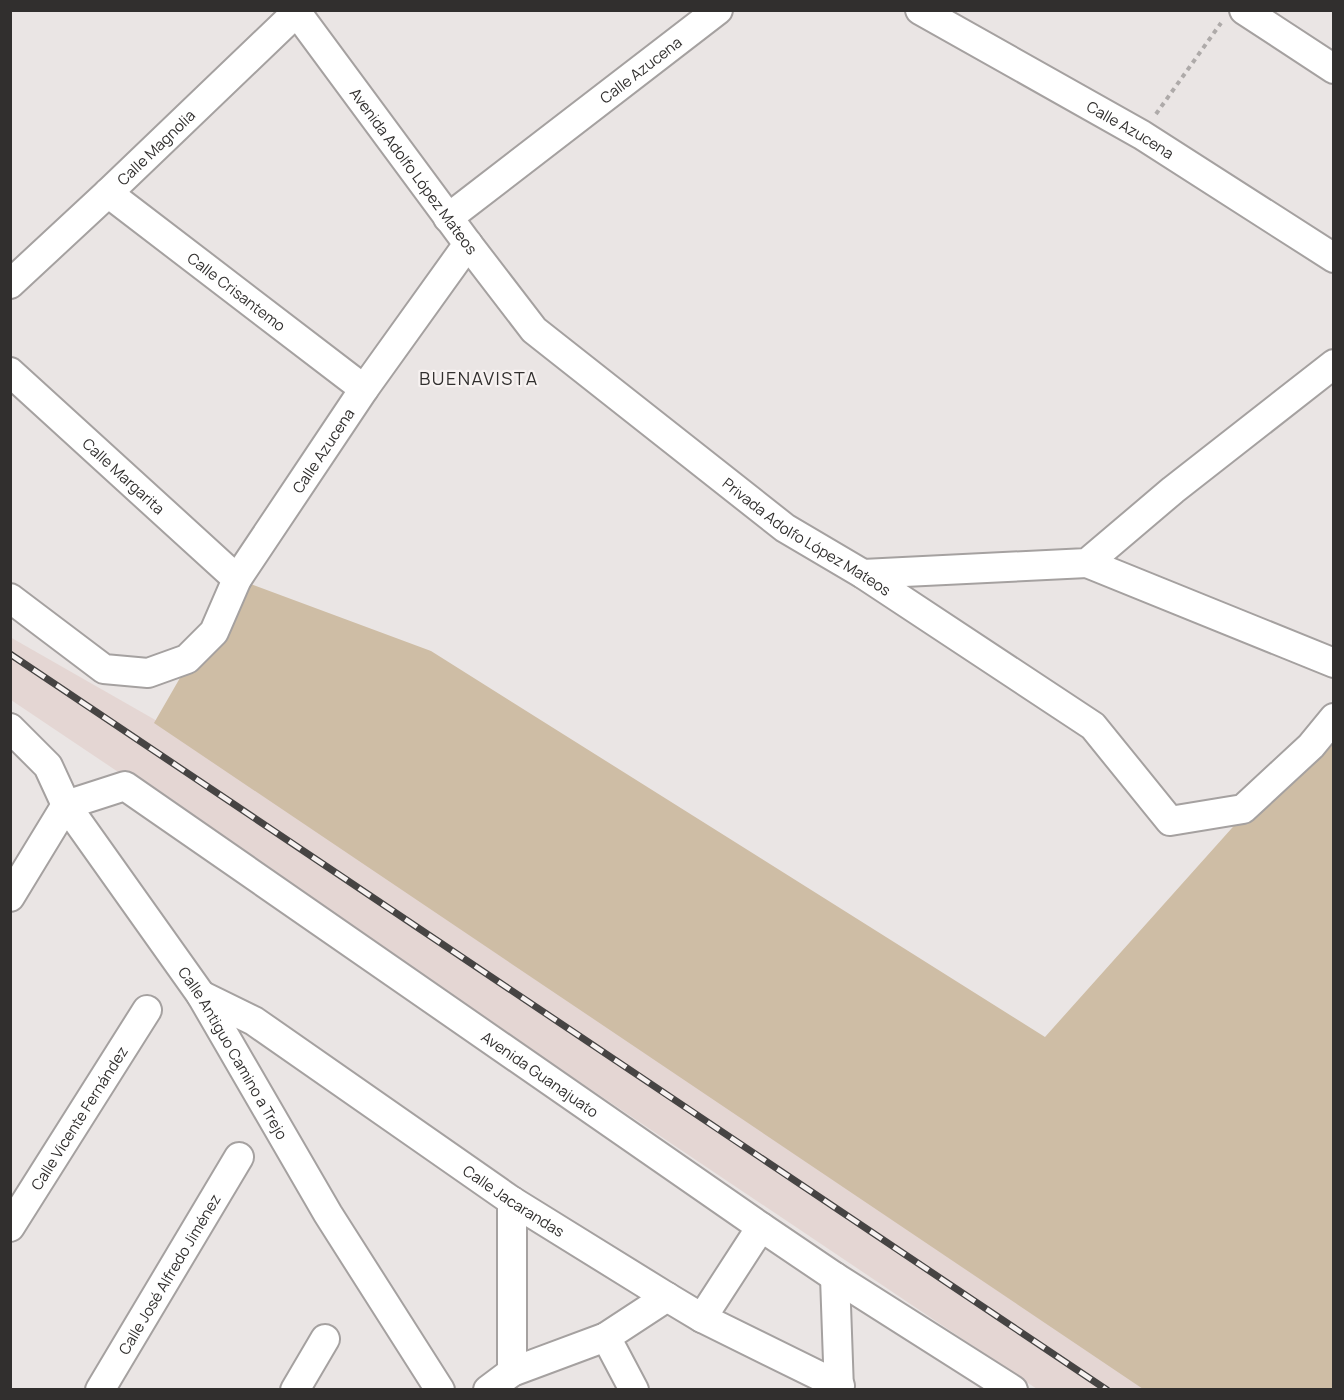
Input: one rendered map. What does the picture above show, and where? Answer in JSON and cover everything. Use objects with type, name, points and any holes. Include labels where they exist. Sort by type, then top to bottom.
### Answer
[{"type":"street","name":"Calle Azucena","points":[[448,218],[718,10]]},
{"type":"street","name":"Avenida Adolfo López Mateos","points":[[297,11],[448,218],[534,330]]},
{"type":"street","name":"Calle Magnolia","points":[[10,284],[297,11]]},
{"type":"street","name":"Calle Azucena","points":[[929,13],[1142,135],[1334,258]]},
{"type":"street","points":[[1234,15],[1334,69]]},
{"type":"street","name":"Calle Crisantemo","points":[[108,193],[364,389]]},
{"type":"street","name":"Calle Azucena","points":[[10,598],[104,669],[148,673],[187,659],[214,632],[237,579],[364,389],[468,244]]},
{"type":"street","name":"Privada Adolfo López Mateos","points":[[534,330],[785,528],[863,574],[1093,726],[1170,821],[1243,809],[1311,747],[1334,718]]},
{"type":"street","points":[[1087,563],[1173,490],[1334,364]]},
{"type":"street","name":"Calle Margarita","points":[[10,372],[237,579]]},
{"type":"street","points":[[863,574],[1087,563],[1334,663]]},
{"type":"street","name":"Calle Antiguo Camino a Trejo","points":[[10,728],[48,766],[66,805],[201,995],[328,1214],[440,1389]]},
{"type":"street","name":"Avenida Guanajuato","points":[[66,805],[124,786],[761,1227],[995,1385]]},
{"type":"street","points":[[10,897],[66,805]]},
{"type":"street","name":"Calle Jacarandas","points":[[201,995],[254,1021],[512,1201],[668,1298],[702,1318],[840,1388]]},
{"type":"street","name":"Calle Vicente Fernández","points":[[10,1227],[147,1010]]},
{"type":"street","name":"Calle José Alfredo Jiménez","points":[[100,1389],[239,1157]]},
{"type":"street","points":[[512,1201],[512,1372]]},
{"type":"street","points":[[702,1318],[761,1227]]},
{"type":"street","points":[[835,1277],[840,1388]]},
{"type":"street","points":[[488,1389],[512,1372],[606,1337],[668,1298]]},
{"type":"street","points":[[606,1337],[634,1389]]},
{"type":"street","points":[[295,1389],[325,1339]]},
{"type":"path","points":[[1142,135],[1234,15]]},
{"type":"shaded area","points":[[237,579],[431,651],[1045,1037],[1333,715],[1333,1389],[1143,1389],[154,723]]},
{"type":"shaded area","points":[[10,637],[243,770],[1170,1389],[1037,1389],[11,700]]},
{"type":"railway","points":[[10,654],[1107,1390]]},
{"type":"district","name":"BUENAVISTA","points":[[479,378]]}]
